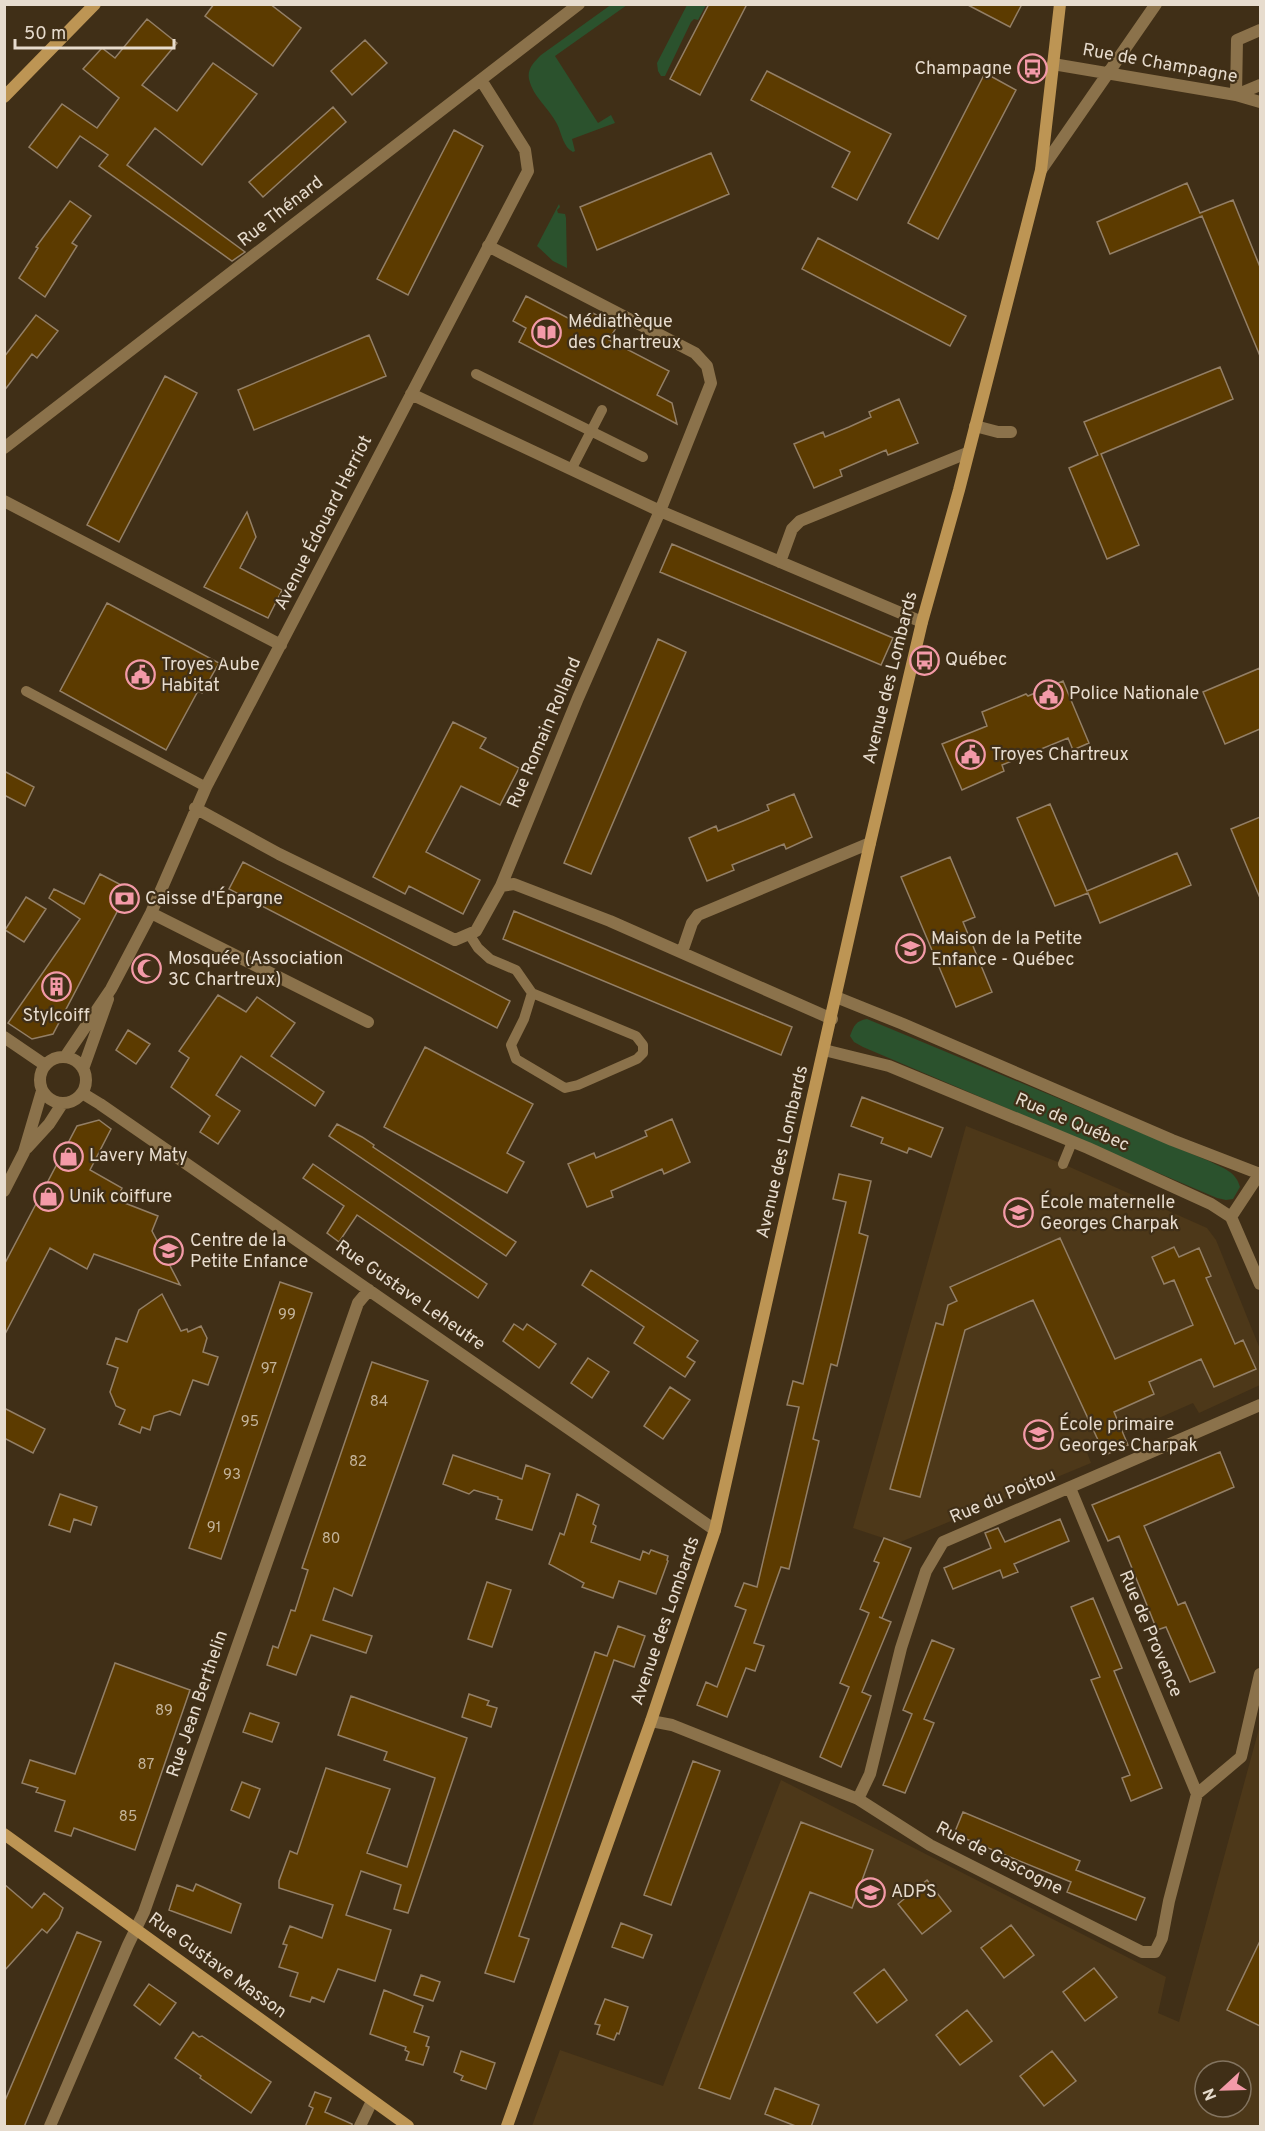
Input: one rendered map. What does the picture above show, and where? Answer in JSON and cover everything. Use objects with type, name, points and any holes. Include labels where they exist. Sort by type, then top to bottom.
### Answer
[{"type":"street","points":[[4,97],[95,4]]},
{"type":"street","name":"Rue Thénard","points":[[4,448],[579,4]]},
{"type":"street","name":"Avenue des Lombards","points":[[507,2127],[651,1721],[715,1530],[922,622],[959,490],[1041,170],[1060,4]]},
{"type":"street","name":"Avenue des Lombards","points":[[1041,170],[1156,4]]},
{"type":"street","points":[[1260,30],[1237,40],[1236,95],[1260,85]]},
{"type":"street","name":"Rue de Champagne","points":[[1053,64],[1236,95],[1260,102]]},
{"type":"street","name":"Avenue Édouard Herriot","points":[[65,1057],[111,988],[151,913],[195,808],[528,171],[525,150],[481,80]]},
{"type":"street","name":"Rue Romain Rolland","points":[[469,934],[476,931],[501,886],[660,511],[711,383],[707,366],[694,353],[488,246]]},
{"type":"street","points":[[411,394],[660,511],[922,622]]},
{"type":"street","points":[[975,426],[998,432],[1011,432]]},
{"type":"street","points":[[780,562],[792,529],[800,521],[967,453]]},
{"type":"street","points":[[4,501],[281,645]]},
{"type":"street","points":[[195,808],[279,854],[437,932],[455,940],[469,934]]},
{"type":"street","points":[[682,952],[692,923],[698,915],[870,843]]},
{"type":"street","points":[[501,886],[514,884],[610,921],[831,1019]]},
{"type":"street","points":[[151,913],[368,1022]]},
{"type":"street","name":"Avenue Édouard Herriot","points":[[84,1069],[111,988]]},
{"type":"street","name":"Rue de Québec","points":[[837,997],[1172,1140],[1260,1174]]},
{"type":"street","points":[[4,1037],[45,1065]]},
{"type":"street","name":"Rue de Québec","points":[[824,1050],[889,1066],[1072,1142],[1211,1204],[1231,1217]]},
{"type":"street","points":[[58,1057],[65,1057],[73,1059],[84,1069],[86,1081],[77,1099],[62,1104],[50,1100],[42,1091],[39,1078],[45,1065],[58,1057]]},
{"type":"street","points":[[4,1191],[24,1152],[42,1091]]},
{"type":"street","name":"Rue Gustave Leheutre","points":[[82,1093],[715,1530]]},
{"type":"street","points":[[24,1152],[49,1124],[62,1104]]},
{"type":"street","points":[[1260,1174],[1231,1217],[1260,1284]]},
{"type":"street","name":"Rue Jean Berthelin","points":[[50,2127],[128,1944],[144,1912],[358,1303],[369,1290]]},
{"type":"street","name":"Rue du Poitou","points":[[858,1800],[870,1774],[901,1648],[926,1571],[943,1542],[1260,1405]]},
{"type":"street","name":"Rue de Provence","points":[[1070,1488],[1197,1794]]},
{"type":"street","points":[[1197,1794],[1240,1756],[1260,1674]]},
{"type":"street","name":"Rue de Gascogne","points":[[651,1721],[672,1725],[858,1800],[941,1850],[1142,1952],[1155,1952],[1162,1938],[1169,1901],[1197,1794]]},
{"type":"street","name":"Rue Gustave Masson","points":[[4,1834],[408,2127]]},
{"type":"street","points":[[360,2127],[372,2101]]},
{"type":"lane","points":[[476,374],[643,457]]},
{"type":"lane","points":[[572,468],[602,410]]},
{"type":"lane","points":[[26,691],[206,787]]},
{"type":"lane","points":[[469,934],[478,948],[490,959],[516,970],[532,993],[636,1036],[643,1045],[643,1053],[637,1059],[566,1088],[516,1059],[511,1045],[524,1019],[532,993]]},
{"type":"lane","points":[[1063,1164],[1072,1142]]},
{"type":"shaded area","points":[[966,1126],[1063,1164],[1207,1228],[1216,1240],[1260,1349],[1260,1385],[1199,1413],[1193,1403],[1086,1450],[1091,1463],[898,1543],[853,1528]]},
{"type":"shaded area","name":"ADPS","points":[[1260,1725],[1260,2126],[532,2126],[560,2050],[663,2086],[781,1780],[1166,1977],[1158,2013],[1179,2022]]},
{"type":"green space","points":[[612,4],[627,5],[555,56],[598,123],[611,115],[615,123],[572,139],[575,151],[573,152],[567,147],[554,118],[534,91],[529,72],[541,55]]},
{"type":"green space","points":[[687,5],[706,5],[698,20],[694,19],[691,22],[665,76],[661,76],[657,63]]},
{"type":"green space","points":[[559,204],[558,213],[565,214],[566,218],[567,268],[553,261],[537,246]]},
{"type":"green space","points":[[867,1019],[1209,1161],[1232,1174],[1240,1187],[1233,1199],[1217,1198],[863,1047],[854,1042],[850,1036],[856,1024]]},
{"type":"building","points":[[214,4],[270,4],[301,28],[273,66],[205,16]]},
{"type":"building","points":[[709,4],[747,4],[700,95],[670,79]]},
{"type":"building","points":[[966,4],[1022,4],[1010,27]]},
{"type":"building","points":[[147,19],[177,43],[142,85],[177,111],[213,63],[257,94],[202,165],[155,128],[127,165],[245,252],[232,261],[99,166],[108,155],[80,136],[57,168],[29,147],[62,104],[97,128],[119,98],[83,69],[102,48],[115,58]]},
{"type":"building","points":[[365,40],[387,63],[352,95],[331,71]]},
{"type":"building","points":[[767,71],[891,134],[857,200],[832,187],[850,152],[751,100]]},
{"type":"building","points":[[985,73],[1016,90],[938,239],[908,223]]},
{"type":"building","points":[[333,107],[346,122],[263,197],[249,182]]},
{"type":"building","points":[[454,130],[483,146],[408,295],[377,279]]},
{"type":"building","points":[[711,153],[729,194],[597,250],[580,207]]},
{"type":"building","points":[[1187,183],[1200,213],[1233,200],[1260,267],[1260,356],[1202,216],[1110,254],[1097,222]]},
{"type":"building","points":[[70,201],[91,216],[72,243],[77,246],[45,297],[19,278],[38,248],[36,247]]},
{"type":"building","points":[[818,238],[966,316],[950,346],[802,269]]},
{"type":"building","points":[[526,296],[583,326],[591,312],[617,326],[609,340],[669,371],[657,395],[672,403],[677,424],[519,342],[526,328],[513,321]]},
{"type":"building","points":[[36,315],[58,331],[37,358],[32,354],[4,391],[4,357]]},
{"type":"building","points":[[369,335],[386,376],[254,430],[238,390]]},
{"type":"building","points":[[1220,367],[1233,399],[1101,454],[1139,545],[1107,559],[1069,468],[1098,455],[1084,422]]},
{"type":"building","points":[[165,376],[197,393],[119,542],[87,525]]},
{"type":"building","points":[[899,399],[918,443],[888,455],[886,450],[840,470],[842,476],[814,488],[794,444],[823,432],[825,437],[849,427],[871,417],[869,412]]},
{"type":"building","points":[[247,512],[256,537],[240,568],[282,590],[268,618],[204,587]]},
{"type":"building","points":[[672,544],[893,638],[881,665],[660,572]]},
{"type":"building","name":"Troyes Aube Habitat","points":[[107,603],[219,663],[202,693],[198,691],[166,750],[60,691]]},
{"type":"building","points":[[658,639],[686,652],[591,874],[564,863]]},
{"type":"building","points":[[1260,668],[1260,729],[1225,744],[1203,692]]},
{"type":"building","points":[[1063,681],[1089,743],[1073,750],[1068,738],[1002,765],[1004,771],[962,790],[942,744],[987,726],[982,712]]},
{"type":"building","points":[[453,722],[486,738],[480,748],[519,768],[500,805],[461,786],[426,852],[480,880],[463,914],[409,886],[405,894],[373,877]]},
{"type":"building","points":[[4,771],[34,787],[25,806],[4,795]]},
{"type":"building","points":[[794,794],[812,837],[786,849],[784,844],[732,865],[734,870],[707,881],[689,838],[716,826],[718,831],[743,821],[769,810],[767,805]]},
{"type":"building","points":[[1050,804],[1087,891],[1177,853],[1191,885],[1100,923],[1088,893],[1055,906],[1017,818]]},
{"type":"building","points":[[1260,817],[1260,898],[1231,829]]},
{"type":"building","points":[[950,857],[975,917],[963,922],[992,992],[956,1007],[901,877]]},
{"type":"building","points":[[243,862],[510,1001],[497,1028],[229,889]]},
{"type":"building","name":"Stylcoiff","points":[[100,874],[129,889],[53,1034],[32,1039],[8,1023],[80,919],[49,898],[54,889],[84,904]]},
{"type":"building","points":[[26,897],[46,909],[24,942],[5,930]]},
{"type":"building","points":[[514,911],[792,1027],[781,1055],[503,939]]},
{"type":"building","points":[[218,995],[246,1012],[257,997],[295,1023],[271,1056],[324,1092],[315,1106],[241,1056],[216,1095],[240,1111],[218,1144],[200,1132],[210,1116],[171,1087],[189,1058],[179,1051]]},
{"type":"building","points":[[128,1030],[150,1044],[136,1064],[116,1050]]},
{"type":"building","points":[[425,1047],[533,1104],[507,1153],[524,1162],[507,1193],[384,1127]]},
{"type":"building","points":[[862,1097],[943,1128],[931,1157],[909,1148],[907,1153],[881,1143],[883,1138],[851,1126]]},
{"type":"building","points":[[672,1119],[690,1162],[664,1174],[662,1169],[611,1191],[613,1197],[587,1207],[568,1164],[594,1153],[596,1158],[622,1147],[647,1136],[645,1131]]},
{"type":"building","points":[[99,1120],[111,1129],[90,1170],[122,1188],[117,1200],[158,1216],[152,1231],[180,1285],[94,1254],[87,1269],[50,1248],[4,1336],[4,1265],[77,1126]]},
{"type":"building","points":[[337,1124],[362,1137],[374,1145],[373,1147],[516,1242],[506,1256],[329,1136]]},
{"type":"building","points":[[313,1164],[487,1284],[478,1298],[357,1215],[339,1242],[327,1233],[344,1206],[303,1178]]},
{"type":"building","points":[[839,1174],[871,1181],[859,1233],[868,1236],[837,1366],[831,1364],[813,1439],[819,1441],[789,1569],[781,1567],[754,1643],[764,1646],[755,1671],[746,1668],[727,1717],[697,1705],[706,1682],[717,1687],[746,1610],[735,1606],[744,1583],[757,1587],[799,1407],[787,1405],[793,1381],[803,1384],[846,1202],[833,1199]]},
{"type":"building","points":[[1060,1238],[1115,1359],[1193,1325],[1174,1280],[1164,1284],[1152,1257],[1174,1247],[1179,1257],[1199,1248],[1211,1276],[1206,1278],[1235,1344],[1243,1340],[1256,1369],[1214,1387],[1201,1359],[1149,1382],[1154,1394],[1114,1412],[1128,1445],[1105,1455],[1033,1300],[965,1330],[920,1497],[890,1489],[936,1323],[943,1325],[948,1305],[957,1301],[950,1287]]},
{"type":"building","points":[[591,1270],[698,1341],[687,1357],[695,1362],[685,1377],[634,1343],[644,1327],[582,1285]]},
{"type":"building","points":[[280,1282],[312,1293],[221,1559],[189,1548]]},
{"type":"building","points":[[162,1294],[181,1331],[187,1329],[188,1332],[201,1326],[207,1338],[203,1352],[218,1357],[208,1385],[193,1380],[180,1415],[170,1411],[154,1416],[150,1430],[142,1427],[140,1433],[119,1424],[125,1410],[116,1406],[110,1392],[118,1368],[107,1364],[116,1338],[127,1342],[139,1310]]},
{"type":"building","points":[[514,1324],[523,1330],[527,1324],[556,1344],[539,1368],[503,1341]]},
{"type":"building","points":[[588,1358],[609,1372],[592,1398],[571,1383]]},
{"type":"building","points":[[372,1362],[428,1381],[352,1596],[334,1588],[323,1620],[372,1636],[366,1653],[311,1635],[296,1675],[267,1665],[273,1646],[278,1648],[291,1610],[295,1611],[308,1570],[302,1568]]},
{"type":"building","points":[[670,1387],[690,1400],[663,1439],[644,1426]]},
{"type":"building","points":[[4,1408],[45,1429],[33,1453],[4,1438]]},
{"type":"building","points":[[1220,1452],[1234,1487],[1144,1526],[1178,1605],[1185,1602],[1215,1672],[1190,1682],[1166,1627],[1157,1630],[1119,1536],[1108,1541],[1092,1505]]},
{"type":"building","points":[[453,1455],[522,1479],[526,1465],[550,1474],[532,1530],[496,1519],[502,1500],[498,1497],[474,1490],[469,1494],[443,1484]]},
{"type":"building","points":[[60,1494],[97,1507],[91,1525],[74,1519],[70,1532],[49,1525]]},
{"type":"building","points":[[577,1494],[599,1505],[593,1524],[596,1526],[591,1542],[640,1560],[643,1551],[649,1554],[651,1550],[668,1556],[656,1594],[619,1581],[613,1598],[582,1587],[584,1583],[549,1564],[560,1533],[564,1535]]},
{"type":"building","points":[[1060,1519],[1069,1541],[1014,1564],[1018,1572],[1003,1578],[1000,1570],[953,1589],[944,1568],[991,1548],[985,1533],[998,1528],[1005,1542]]},
{"type":"building","points":[[884,1538],[911,1548],[882,1618],[879,1617],[891,1622],[862,1692],[871,1696],[841,1767],[820,1757],[849,1687],[840,1683],[869,1613],[860,1609],[879,1563],[874,1561]]},
{"type":"building","points":[[487,1582],[511,1590],[492,1647],[468,1639]]},
{"type":"building","points":[[1093,1598],[1122,1668],[1114,1671],[1162,1788],[1131,1801],[1122,1778],[1130,1775],[1091,1680],[1100,1677],[1071,1607]]},
{"type":"building","points":[[618,1626],[645,1636],[634,1667],[614,1660],[519,1936],[529,1939],[514,1982],[485,1973],[595,1652],[607,1656]]},
{"type":"building","points":[[932,1640],[954,1649],[924,1719],[934,1723],[905,1793],[883,1785],[912,1714],[903,1710]]},
{"type":"building","points":[[115,1663],[190,1690],[135,1850],[74,1828],[71,1836],[55,1831],[65,1801],[36,1792],[38,1788],[22,1783],[30,1760],[75,1774]]},
{"type":"building","points":[[469,1694],[489,1701],[487,1705],[497,1708],[491,1727],[462,1717]]},
{"type":"building","points":[[351,1696],[467,1738],[408,1913],[394,1909],[401,1885],[361,1871],[346,1915],[391,1930],[375,1981],[338,1969],[324,2002],[312,1997],[310,2002],[290,1996],[298,1973],[279,1967],[287,1945],[283,1944],[290,1926],[322,1938],[333,1905],[279,1888],[279,1881],[290,1851],[297,1854],[326,1768],[390,1789],[367,1853],[407,1867],[435,1778],[384,1760],[387,1752],[338,1735]]},
{"type":"building","points":[[250,1713],[279,1723],[272,1742],[243,1732]]},
{"type":"building","points":[[693,1761],[720,1771],[671,1905],[644,1895]]},
{"type":"building","points":[[242,1782],[260,1789],[249,1818],[231,1810]]},
{"type":"building","points":[[963,1812],[1080,1861],[1076,1870],[1145,1898],[1136,1920],[1067,1892],[1071,1882],[954,1834]]},
{"type":"building","points":[[801,1822],[873,1850],[852,1908],[810,1892],[730,2099],[699,2088]]},
{"type":"building","points":[[927,1880],[951,1911],[922,1934],[898,1904]]},
{"type":"building","points":[[4,1884],[32,1908],[44,1893],[63,1908],[59,1918],[47,1933],[42,1929],[4,1971]]},
{"type":"building","points":[[196,1884],[241,1904],[231,1933],[169,1910],[177,1885],[193,1891]]},
{"type":"building","points":[[621,1923],[652,1935],[643,1958],[612,1947]]},
{"type":"building","points":[[1011,1925],[1034,1955],[1004,1978],[981,1948]]},
{"type":"building","points":[[77,1932],[101,1942],[24,2127],[4,2127],[4,2103]]},
{"type":"building","points":[[1260,1941],[1260,2026],[1227,2010]]},
{"type":"building","points":[[1094,1968],[1117,1997],[1085,2021],[1063,1992]]},
{"type":"building","points":[[884,1969],[907,2000],[877,2023],[854,1993]]},
{"type":"building","points":[[421,1975],[440,1982],[433,2001],[414,1995]]},
{"type":"building","points":[[149,1984],[176,2003],[160,2025],[134,2005]]},
{"type":"building","points":[[384,1990],[423,2006],[414,2032],[429,2037],[426,2046],[429,2047],[423,2065],[406,2060],[409,2052],[405,2050],[406,2047],[370,2034]]},
{"type":"building","points":[[605,1999],[628,2007],[619,2034],[617,2033],[614,2040],[597,2034],[600,2025],[595,2024]]},
{"type":"building","points":[[967,2010],[992,2041],[960,2065],[936,2035]]},
{"type":"building","points":[[193,2032],[271,2082],[251,2113],[175,2058]]},
{"type":"building","points":[[461,2051],[495,2063],[486,2089],[461,2080],[463,2076],[454,2072]]},
{"type":"building","points":[[1052,2051],[1076,2081],[1044,2106],[1020,2076]]},
{"type":"building","points":[[775,2088],[819,2105],[811,2127],[798,2127],[765,2114]]},
{"type":"building","points":[[315,2092],[331,2098],[325,2112],[352,2124],[352,2127],[305,2127],[313,2108],[309,2106]]},
{"type":"place","name":"Champagne","points":[[1033,69]]},
{"type":"place","name":"Médiathèque des Chartreux","points":[[547,332]]},
{"type":"place","name":"Québec","points":[[924,660]]},
{"type":"place","name":"Troyes Aube Habitat","points":[[140,675]]},
{"type":"place","name":"Police Nationale","points":[[1048,694]]},
{"type":"place","name":"Troyes Chartreux","points":[[970,755]]},
{"type":"place","name":"Caisse d'Épargne","points":[[124,899]]},
{"type":"place","name":"Maison de la Petite Enfance - Québec","points":[[910,949]]},
{"type":"place","name":"Mosquée (Association 3C Chartreux)","points":[[147,969]]},
{"type":"place","name":"Stylcoiff","points":[[56,987]]},
{"type":"place","name":"Lavery Maty","points":[[68,1156]]},
{"type":"place","name":"Unik coiffure","points":[[48,1197]]},
{"type":"place","name":"École maternelle Georges Charpak","points":[[1019,1213]]},
{"type":"place","name":"Centre de la Petite Enfance","points":[[169,1251]]},
{"type":"place","name":"École primaire Georges Charpak","points":[[1038,1435]]},
{"type":"place","name":"ADPS","points":[[870,1892]]}]
